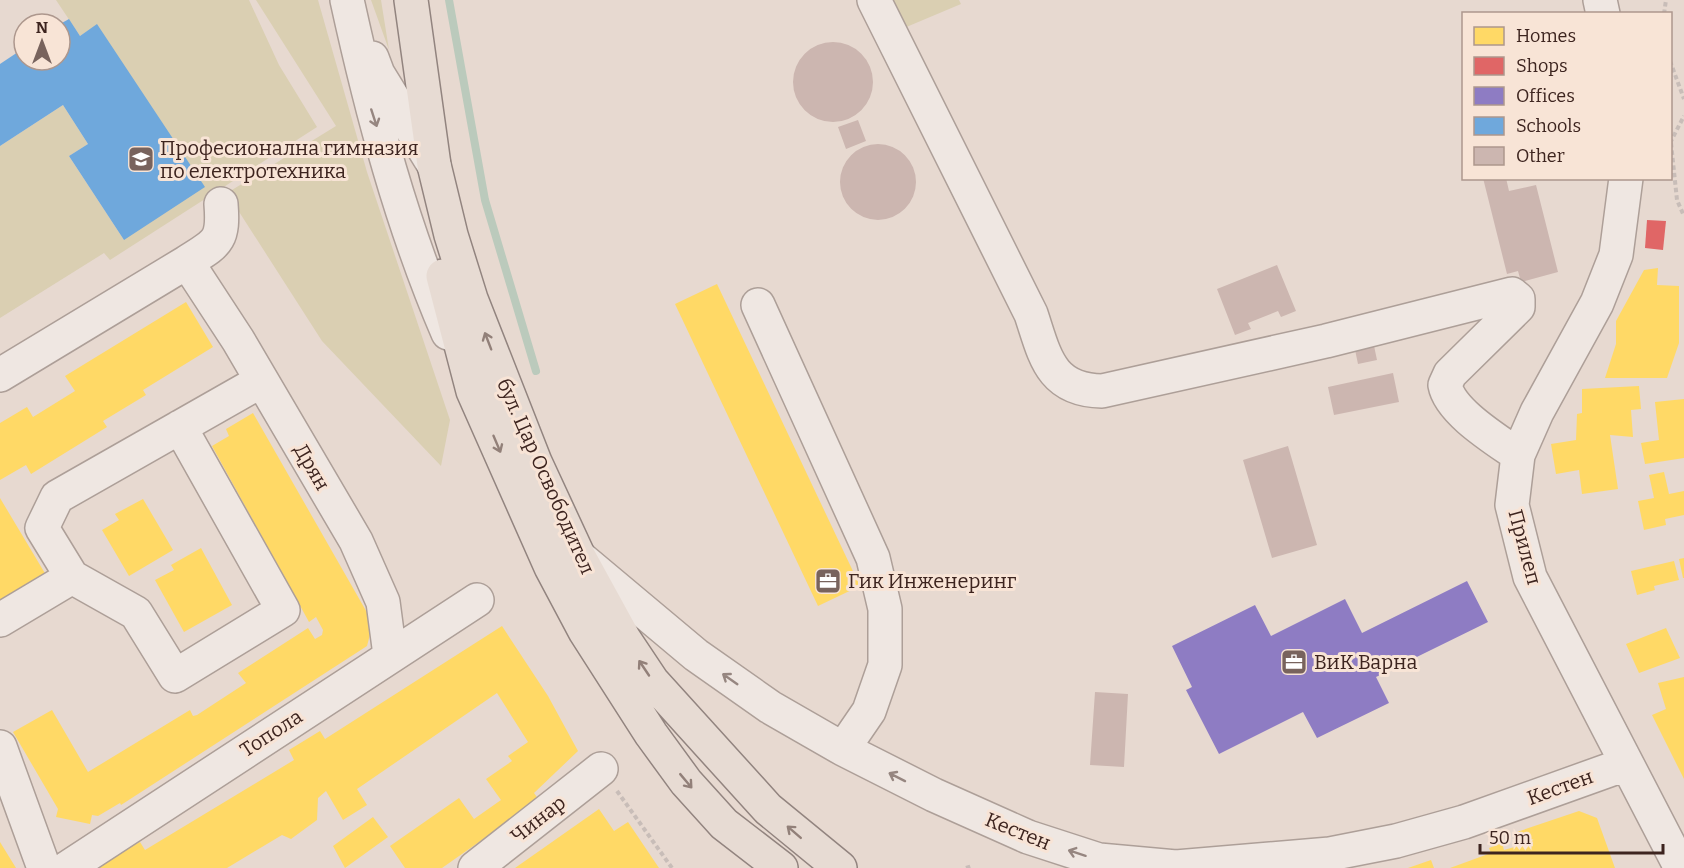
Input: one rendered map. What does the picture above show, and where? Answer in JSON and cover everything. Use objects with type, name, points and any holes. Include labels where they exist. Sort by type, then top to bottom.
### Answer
[{"type":"main road","name":"бул. Цар Освободител","points":[[394,0],[406,122],[421,193],[473,391],[552,567],[585,631],[651,734],[686,782],[724,824],[781,868]]},
{"type":"main road","name":"бул. Цар Освободител","points":[[411,0],[434,165],[451,235],[471,298],[535,462],[579,557],[624,639],[652,681],[768,808],[840,868]]},
{"type":"street","points":[[348,0],[378,74],[434,165]]},
{"type":"street","points":[[348,0],[370,107],[425,279],[473,391]]},
{"type":"street","points":[[874,0],[1031,314],[1046,358],[1062,380],[1081,389],[1102,392],[1326,341],[1514,294],[1519,301],[1518,307],[1450,374],[1444,385],[1448,395],[1475,424],[1518,455]]},
{"type":"street","name":"Прилеп","points":[[1626,180],[1616,255],[1597,303],[1537,412],[1518,455],[1512,506],[1530,577],[1681,868]]},
{"type":"street","points":[[0,375],[218,242],[223,227],[220,204]]},
{"type":"street","name":"Дрян","points":[[187,262],[206,289],[356,541],[383,602],[390,655]]},
{"type":"street","points":[[758,306],[873,558],[885,609],[885,665],[869,711],[843,749]]},
{"type":"street","points":[[180,427],[283,610],[175,676],[136,613],[72,577],[42,528],[57,497],[180,427],[261,381]]},
{"type":"street","name":"Кестен","points":[[579,557],[696,655],[770,707],[843,749],[934,795],[1028,837],[1099,860],[1176,868],[1330,854],[1396,841],[1464,822],[1626,764]]},
{"type":"street","points":[[0,620],[72,577]]},
{"type":"street","name":"Топола","points":[[67,868],[477,600]]},
{"type":"street","points":[[0,747],[44,868]]},
{"type":"street","name":"Чинар","points":[[475,868],[601,769]]},
{"type":"path","points":[[1672,64],[1684,99]]},
{"type":"path","points":[[1672,141],[1684,116]]},
{"type":"path","points":[[1672,152],[1677,200],[1684,216]]},
{"type":"path","points":[[601,769],[672,868]]},
{"type":"path","points":[[966,868],[972,866]]},
{"type":"shaded area","name":"Професионална гимназия по електротехника","points":[[56,0],[249,0],[279,65],[317,127],[110,260],[104,253],[0,318],[0,146],[63,105],[88,144],[69,156],[124,240],[97,25],[80,36],[72,24],[72,12],[64,12]]},
{"type":"shaded area","points":[[256,0],[318,0],[367,172],[450,420],[441,466],[322,341],[227,193],[336,126]]},
{"type":"shaded area","points":[[371,0],[381,0],[389,50]]},
{"type":"shaded area","points":[[893,0],[959,0],[961,4],[904,28]]},
{"type":"building: Homes","points":[[1658,268],[1657,285],[1679,286],[1679,343],[1667,378],[1605,378],[1616,344],[1616,321],[1644,270]]},
{"type":"building: Homes","points":[[717,284],[860,586],[818,606],[675,304]]},
{"type":"building: Homes","points":[[186,302],[213,347],[143,390],[146,395],[103,421],[107,427],[31,474],[26,465],[0,480],[0,423],[27,407],[33,417],[75,391],[65,376]]},
{"type":"building: Homes","points":[[1639,386],[1641,409],[1631,410],[1633,437],[1610,435],[1618,489],[1582,494],[1579,470],[1556,474],[1551,444],[1576,440],[1577,414],[1582,413],[1582,389]]},
{"type":"building: Homes","points":[[1684,399],[1684,458],[1645,464],[1641,443],[1659,440],[1655,402]]},
{"type":"building: Homes","points":[[253,413],[373,623],[367,646],[121,805],[120,803],[98,816],[92,815],[90,824],[56,817],[58,809],[13,732],[52,710],[88,772],[190,710],[193,716],[197,715],[246,683],[238,673],[308,628],[315,639],[322,635],[323,630],[316,617],[309,622],[212,446],[229,436],[226,429]]},
{"type":"building: Homes","points":[[1664,472],[1669,494],[1684,491],[1684,515],[1665,519],[1666,525],[1644,530],[1638,501],[1654,498],[1649,475]]},
{"type":"building: Homes","points":[[0,498],[46,575],[0,602]]},
{"type":"building: Homes","points":[[143,499],[173,550],[129,576],[102,530],[119,520],[115,514]]},
{"type":"building: Homes","points":[[201,548],[232,605],[184,632],[155,580],[174,570],[171,565]]},
{"type":"building: Homes","points":[[1684,558],[1684,578],[1683,578],[1679,559]]},
{"type":"building: Homes","points":[[1674,561],[1679,580],[1654,586],[1655,590],[1637,595],[1631,571]]},
{"type":"building: Homes","points":[[502,626],[548,696],[578,751],[534,793],[539,800],[442,868],[405,868],[390,846],[459,798],[474,819],[501,800],[486,779],[512,761],[508,756],[528,742],[497,693],[357,789],[367,805],[343,820],[326,791],[318,798],[317,820],[291,839],[282,835],[227,868],[90,868],[140,842],[145,850],[294,760],[289,750],[320,731],[325,739]]},
{"type":"building: Homes","points":[[1666,628],[1680,658],[1639,673],[1626,644]]},
{"type":"building: Homes","points":[[1684,677],[1684,779],[1652,715],[1666,709],[1658,683]]},
{"type":"building: Homes","points":[[599,809],[614,831],[628,822],[659,868],[515,868]]},
{"type":"building: Homes","points":[[1579,811],[1597,818],[1615,868],[1450,868],[1491,853],[1489,848],[1502,843],[1504,850],[1518,846],[1514,833]]},
{"type":"building: Homes","points":[[373,817],[388,837],[345,868],[333,846]]},
{"type":"building: Homes","points":[[0,842],[16,868],[0,868]]},
{"type":"building: Homes","points":[[1431,860],[1434,868],[1408,868]]},
{"type":"building: Shops","points":[[1647,220],[1666,221],[1663,250],[1645,248]]},
{"type":"building: Offices","name":"ВиК Варна","points":[[1467,581],[1488,622],[1376,677],[1389,703],[1317,738],[1303,712],[1219,754],[1186,690],[1192,687],[1172,646],[1255,605],[1271,636],[1345,599],[1362,633]]},
{"type":"building: Schools","points":[[72,24],[80,36],[97,24],[205,187],[124,240],[69,156],[88,144],[63,105],[0,146],[0,64],[12,56],[12,72],[72,72]]},
{"type":"building: Other","points":[[833,42],[848,45],[861,54],[870,67],[873,82],[870,97],[861,110],[848,119],[833,122],[818,119],[805,110],[796,97],[793,82],[796,67],[805,54],[818,45]]},
{"type":"building: Other","points":[[858,120],[866,141],[846,149],[838,127]]},
{"type":"building: Other","points":[[871,144],[885,144],[899,150],[910,161],[916,175],[913,197],[905,209],[885,220],[871,220],[857,214],[846,203],[840,189],[840,175],[846,161],[857,150]]},
{"type":"building: Other","points":[[1484,180],[1506,180],[1509,191],[1536,185],[1558,272],[1521,282],[1518,271],[1507,274]]},
{"type":"building: Other","points":[[1277,265],[1296,311],[1281,317],[1278,311],[1248,323],[1251,329],[1235,335],[1217,289]]},
{"type":"building: Other","points":[[1373,341],[1377,360],[1358,364],[1354,345]]},
{"type":"building: Other","points":[[1393,373],[1399,402],[1334,415],[1328,387]]},
{"type":"building: Other","points":[[1288,446],[1317,545],[1272,558],[1243,460]]},
{"type":"building: Other","points":[[1095,692],[1128,694],[1124,767],[1090,765]]},
{"type":"waterway","points":[[449,0],[485,200],[536,371]]},
{"type":"place","name":"Професионална гимназия по електротехника","points":[[141,159]]},
{"type":"place","name":"Гик Инженеринг","points":[[828,581]]},
{"type":"place","name":"ВиК Варна","points":[[1294,662]]}]
